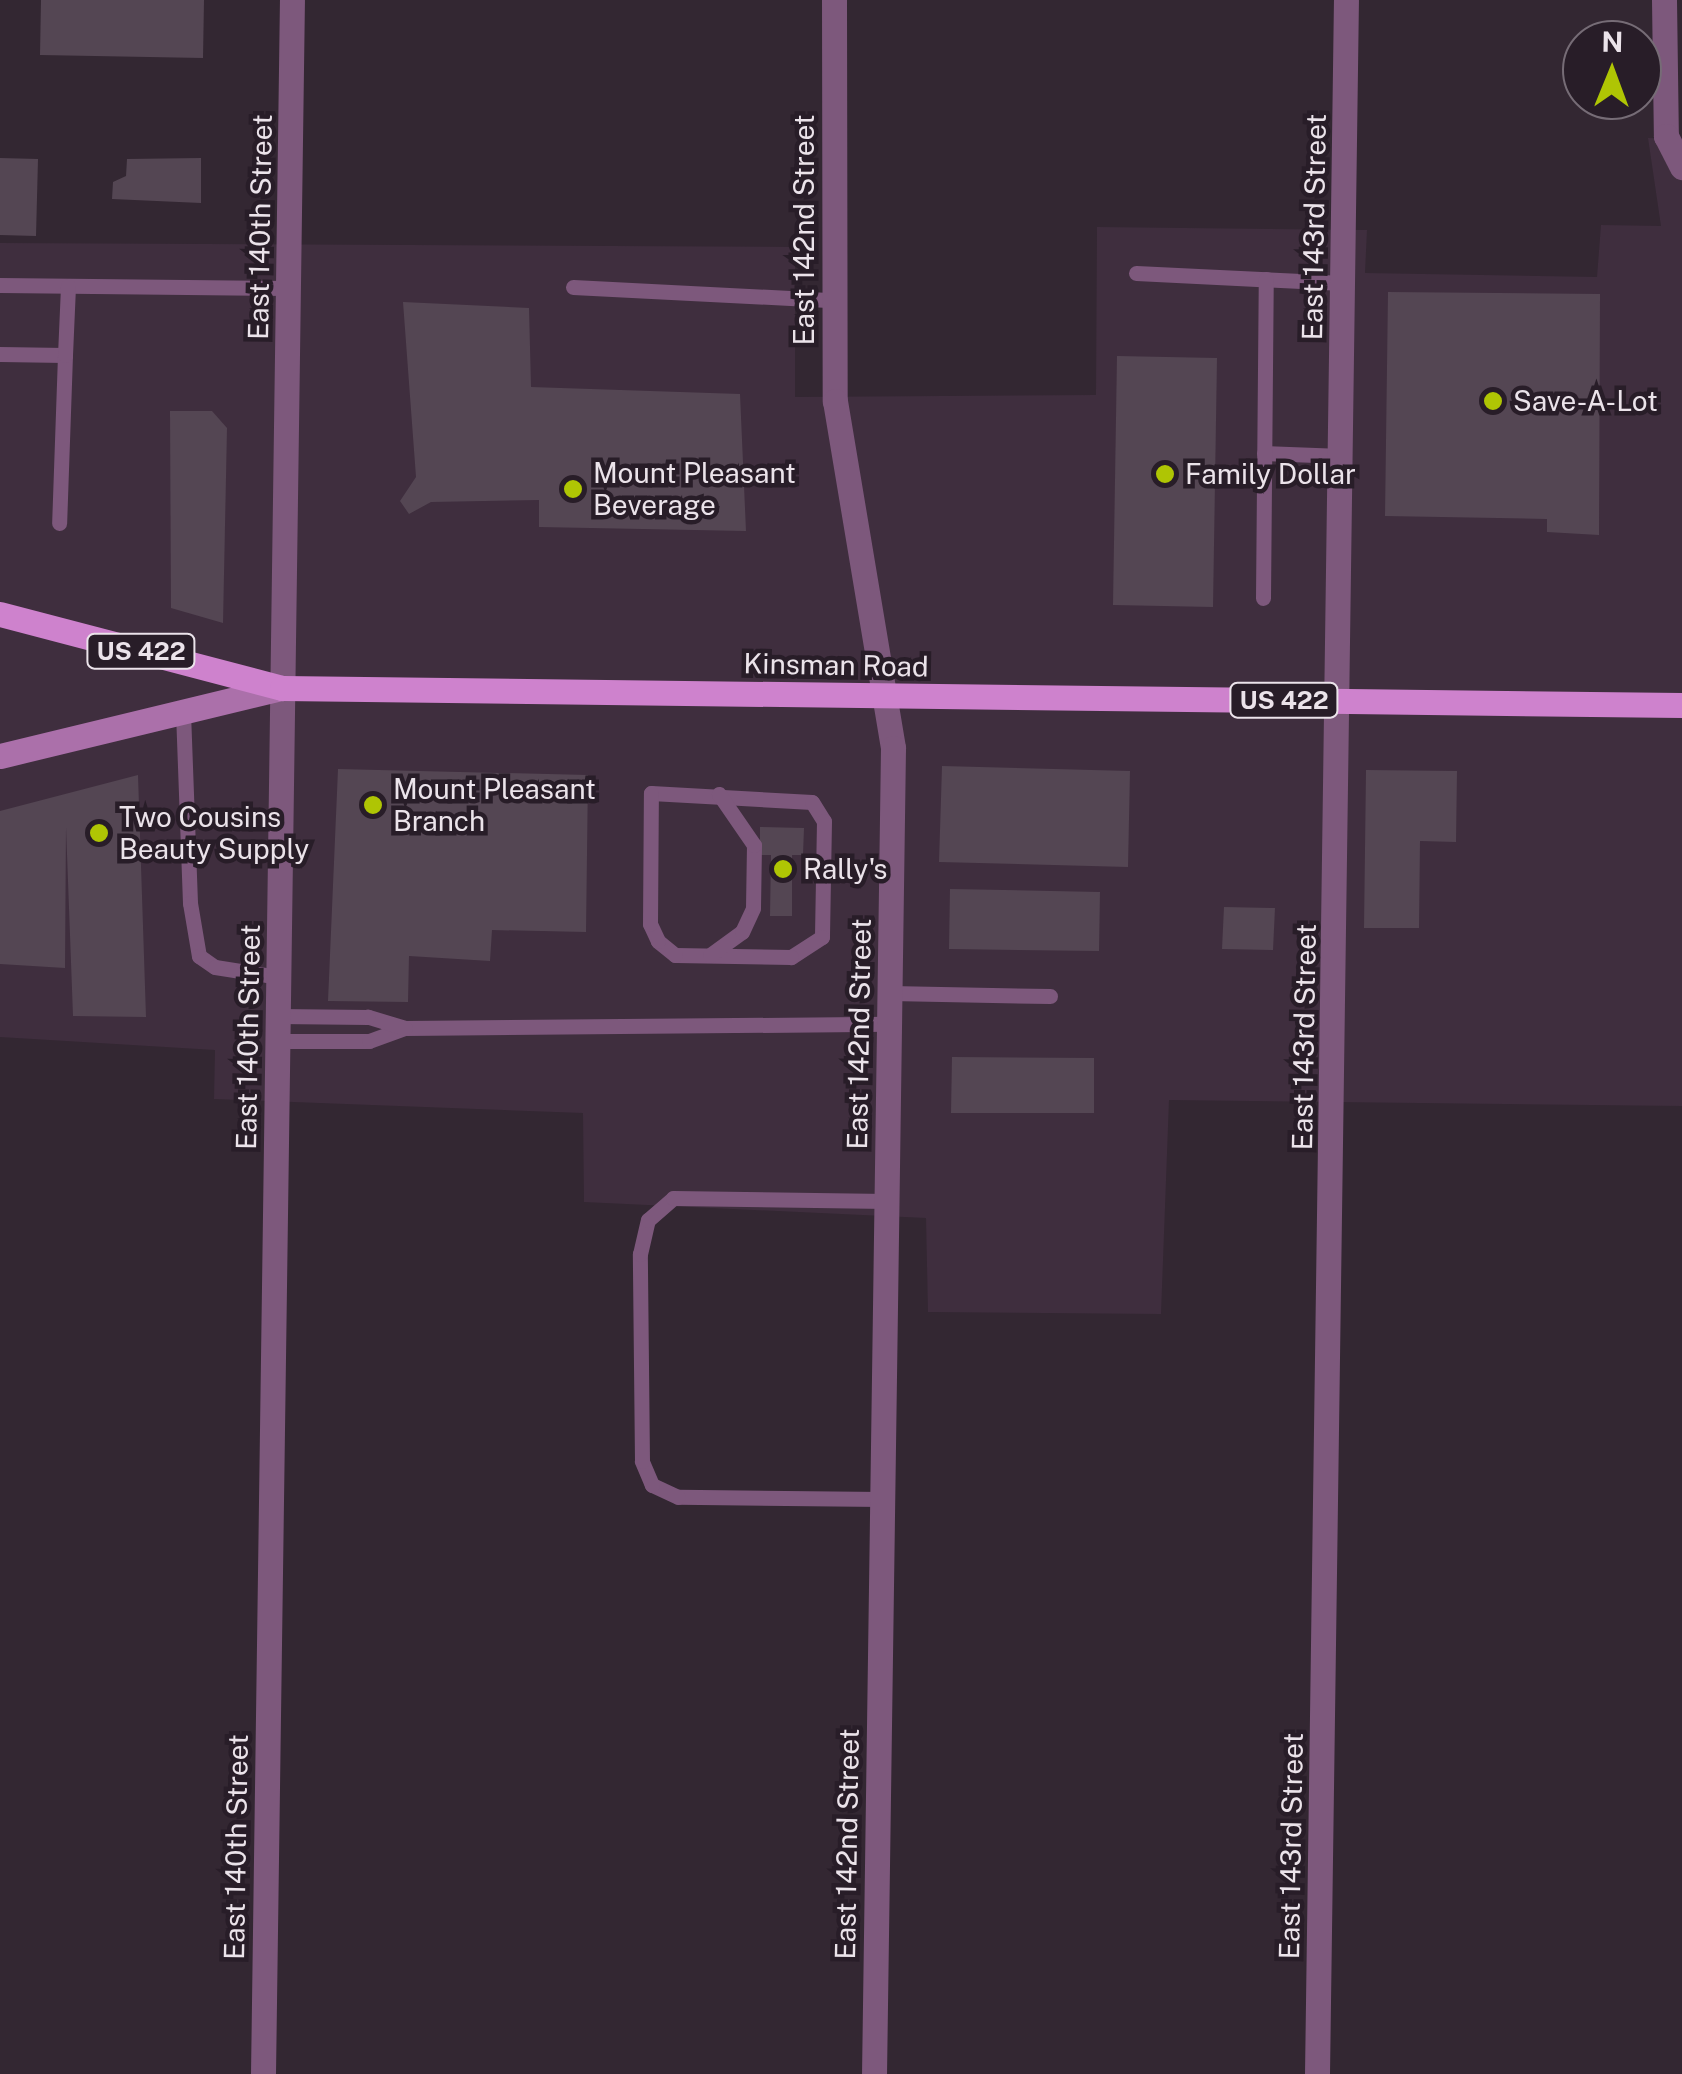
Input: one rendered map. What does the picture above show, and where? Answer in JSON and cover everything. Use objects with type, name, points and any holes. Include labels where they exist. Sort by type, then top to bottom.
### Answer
[{"type":"main road","name":"Kinsman Road","points":[[0,614],[282,688],[1682,705]]},
{"type":"main road","points":[[0,756],[282,688]]},
{"type":"street","name":"East 140th Street","points":[[264,2074],[292,0]]},
{"type":"street","name":"East 142nd Street","points":[[834,0],[834,401],[893,748],[874,2074]]},
{"type":"street","name":"East 143rd Street","points":[[1318,2074],[1346,0]]},
{"type":"street","points":[[1664,0],[1666,136],[1682,167]]},
{"type":"lane","points":[[1136,273],[1344,283]]},
{"type":"lane","points":[[1263,598],[1266,279]]},
{"type":"lane","points":[[0,285],[290,288]]},
{"type":"lane","points":[[59,523],[68,286]]},
{"type":"lane","points":[[573,287],[833,300]]},
{"type":"lane","points":[[0,354],[65,354]]},
{"type":"lane","points":[[1264,453],[1342,456]]},
{"type":"lane","points":[[183,712],[190,904],[199,956],[216,967],[278,977]]},
{"type":"lane","points":[[651,793],[719,794],[812,802],[824,821],[822,938],[791,958],[674,955],[650,924],[651,793]]},
{"type":"lane","points":[[709,956],[742,932],[753,908],[754,846],[719,794]]},
{"type":"lane","points":[[890,993],[1050,996]]},
{"type":"lane","points":[[278,1029],[368,1017],[405,1028],[889,1024]]},
{"type":"lane","points":[[278,1029],[369,1041],[405,1028]]},
{"type":"lane","points":[[882,1499],[678,1497],[652,1485],[642,1461],[640,1254],[648,1220],[673,1198],[886,1201]]},
{"type":"shaded area","points":[[1648,138],[1682,139],[1682,1106],[1169,1100],[1161,1314],[928,1312],[926,1218],[584,1202],[583,1113],[214,1099],[215,1050],[0,1037],[0,243],[795,247],[795,397],[1096,395],[1097,227],[1367,230],[1365,273],[1597,277],[1601,225],[1661,226]]},
{"type":"building","points":[[41,0],[204,0],[203,58],[40,55]]},
{"type":"building","points":[[0,158],[38,159],[36,236],[0,235]]},
{"type":"building","points":[[201,158],[201,203],[112,199],[113,182],[126,176],[127,159]]},
{"type":"building","name":"Save-A-Lot","points":[[1388,292],[1600,294],[1599,535],[1547,532],[1547,519],[1385,516]]},
{"type":"building","points":[[403,302],[529,308],[531,387],[740,394],[746,531],[539,527],[539,500],[431,502],[409,514],[400,501],[416,477]]},
{"type":"building","name":"Family Dollar","points":[[1117,356],[1217,358],[1213,607],[1113,605]]},
{"type":"building","points":[[170,411],[212,411],[227,428],[223,623],[171,608]]},
{"type":"building","points":[[942,766],[1130,771],[1128,867],[939,862]]},
{"type":"building","points":[[338,769],[588,775],[586,932],[492,930],[490,961],[409,956],[408,1002],[328,1001]]},
{"type":"building","points":[[1366,770],[1457,771],[1456,842],[1420,841],[1419,928],[1364,928]]},
{"type":"building","points":[[138,775],[146,1017],[73,1016],[66,827],[65,968],[0,964],[0,811]]},
{"type":"building","points":[[760,827],[804,828],[803,855],[792,855],[792,916],[770,916],[771,855],[760,855]]},
{"type":"building","points":[[950,889],[1100,892],[1099,951],[949,949]]},
{"type":"building","points":[[1224,907],[1275,908],[1273,950],[1222,949]]},
{"type":"building","points":[[952,1057],[1094,1058],[1094,1113],[951,1113]]},
{"type":"place","name":"Save-A-Lot","points":[[1493,401]]},
{"type":"place","name":"Family Dollar","points":[[1165,474]]},
{"type":"place","name":"Mount Pleasant Beverage","points":[[573,489]]},
{"type":"place","name":"Mount Pleasant Branch","points":[[373,805]]},
{"type":"place","name":"Two Cousins Beauty Supply","points":[[99,833]]},
{"type":"place","name":"Rally's","points":[[783,869]]}]
